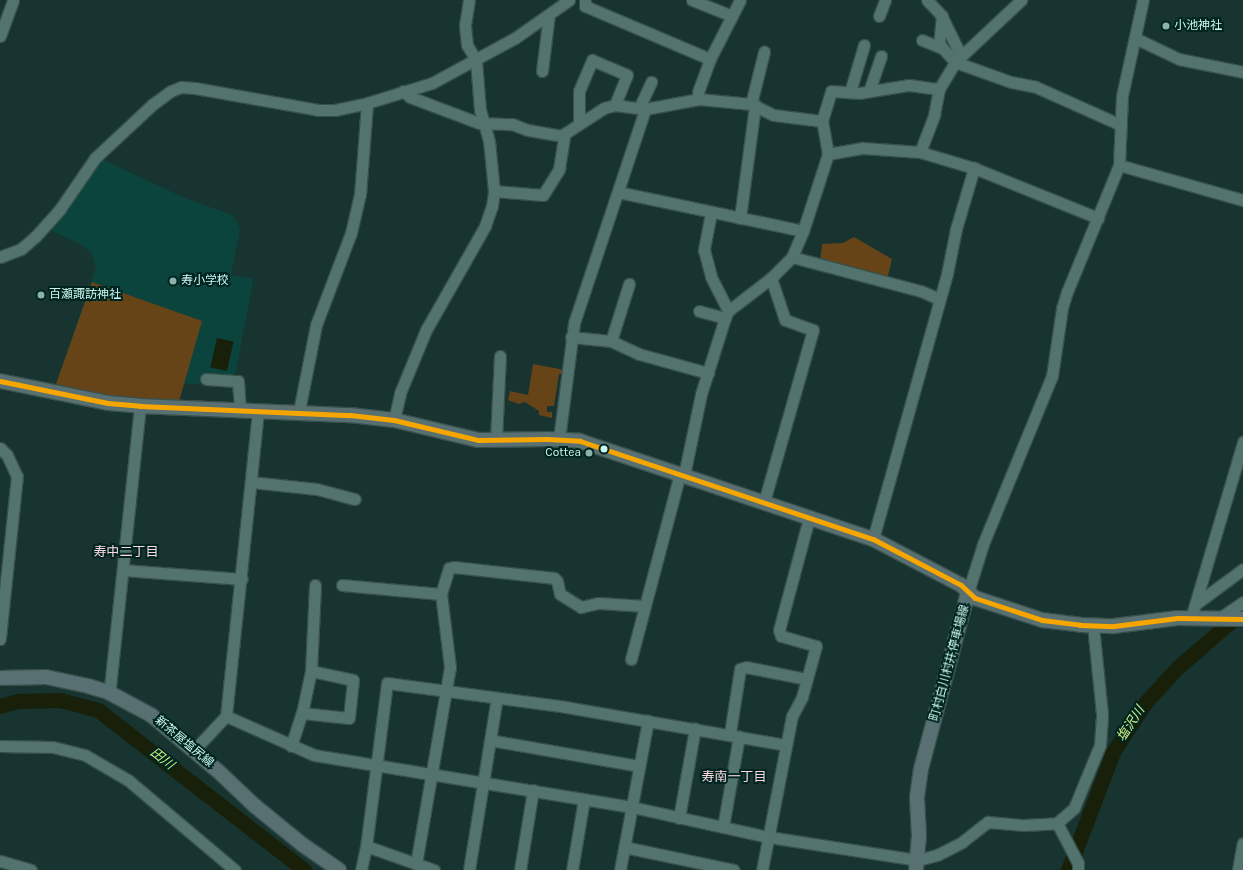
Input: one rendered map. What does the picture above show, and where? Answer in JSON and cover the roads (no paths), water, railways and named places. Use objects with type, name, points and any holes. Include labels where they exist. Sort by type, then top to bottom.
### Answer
[{"type":"main road","points":[[0,382],[108,403],[140,406],[299,411],[394,420],[463,437],[496,440],[559,439],[590,443],[873,539],[920,562],[961,585],[968,592]]},
{"type":"main road","name":"町村白川村井停車場線","points":[[917,865],[917,797],[921,768],[968,592],[975,598],[1042,620],[1093,626],[1191,618],[1223,617],[1243,619]]},
{"type":"main road","name":"新茶屋塩尻線","points":[[0,678],[46,677],[108,692],[151,715],[194,750],[255,806],[303,845],[339,870]]},
{"type":"street","points":[[0,36],[13,0]]},
{"type":"street","points":[[394,420],[400,393],[426,330],[485,226],[494,191],[490,140],[480,110],[476,60],[467,45],[465,25],[469,0]]},
{"type":"street","points":[[0,257],[21,249],[34,237],[60,209],[95,158],[153,104],[181,87],[318,110],[335,110],[367,103],[432,83],[515,38],[569,0]]},
{"type":"street","points":[[585,0],[585,6],[710,59]]},
{"type":"street","points":[[692,0],[732,16]]},
{"type":"street","points":[[699,99],[698,92],[710,59],[740,0]]},
{"type":"street","points":[[879,16],[885,0]]},
{"type":"street","points":[[927,0],[942,16],[958,59]]},
{"type":"street","points":[[920,152],[934,115],[939,89],[958,59],[1021,0]]},
{"type":"street","points":[[968,592],[983,544],[1052,376],[1062,308],[1119,165],[1122,96],[1143,0]]},
{"type":"street","points":[[540,65],[549,14]]},
{"type":"street","points":[[942,16],[939,44],[942,48]]},
{"type":"street","points":[[1135,38],[1179,59],[1243,72]]},
{"type":"street","points":[[922,40],[942,48],[958,59],[1011,82],[1036,87],[1121,125]]},
{"type":"street","points":[[850,92],[864,45]]},
{"type":"street","points":[[869,91],[881,56]]},
{"type":"street","points":[[740,218],[760,57]]},
{"type":"street","points":[[578,124],[578,91],[592,60],[628,75],[615,105]]},
{"type":"street","points":[[559,439],[571,337],[618,192],[650,82]]},
{"type":"street","points":[[631,658],[682,475],[708,372],[726,315],[771,278],[792,257],[803,231],[828,154],[822,122],[831,91],[869,91],[909,85],[939,89]]},
{"type":"street","points":[[403,91],[410,97],[485,124],[512,124],[528,130],[561,136],[604,108],[615,105],[642,108],[699,99],[753,105],[774,115],[822,122]]},
{"type":"street","points":[[299,411],[316,325],[351,233],[360,195],[367,103]]},
{"type":"street","points":[[494,191],[542,195],[559,170],[565,133]]},
{"type":"street","points":[[828,154],[863,148],[920,152],[974,168],[1098,218]]},
{"type":"street","points":[[1119,165],[1243,200]]},
{"type":"street","points":[[873,539],[974,168]]},
{"type":"street","points":[[618,192],[711,213],[803,231]]},
{"type":"street","points":[[711,213],[704,250],[711,277],[726,315]]},
{"type":"street","points":[[792,257],[921,291],[939,299]]},
{"type":"street","points":[[764,502],[813,330],[785,320],[771,278]]},
{"type":"street","points":[[611,341],[629,284]]},
{"type":"street","points":[[699,311],[726,315]]},
{"type":"street","points":[[571,337],[611,341],[639,354],[708,372]]},
{"type":"street","points":[[496,440],[500,356]]},
{"type":"street","points":[[206,379],[238,381],[240,409]]},
{"type":"street","points":[[110,687],[140,406]]},
{"type":"street","points":[[194,750],[226,716],[242,579],[258,410]]},
{"type":"street","points":[[1191,618],[1197,603],[1243,442]]},
{"type":"street","points":[[0,448],[7,455],[17,476],[3,581],[0,639]]},
{"type":"street","points":[[251,482],[317,489],[355,499]]},
{"type":"street","points":[[762,870],[792,716],[806,679],[816,646],[781,636],[779,630],[809,518]]},
{"type":"street","points":[[416,864],[433,774],[450,667],[441,594],[449,568],[454,567],[554,578],[557,581],[560,594],[581,607],[599,603],[645,606]]},
{"type":"street","points":[[123,570],[242,579]]},
{"type":"street","points":[[1197,603],[1202,602],[1243,570]]},
{"type":"street","points":[[291,746],[302,713],[311,671],[315,585]]},
{"type":"street","points":[[342,585],[441,594]]},
{"type":"street","points":[[1223,617],[1243,602]]},
{"type":"street","points":[[1059,827],[1074,808],[1100,745],[1102,714],[1093,626]]},
{"type":"street","points":[[722,827],[734,734],[740,669],[746,667],[806,679]]},
{"type":"street","points":[[302,713],[349,718],[354,680],[311,671]]},
{"type":"street","points":[[361,870],[366,846],[388,683],[446,690],[648,720],[734,734],[786,745]]},
{"type":"street","points":[[469,870],[482,782],[497,698]]},
{"type":"street","points":[[226,716],[314,755],[632,807],[769,837],[917,865],[962,842],[988,822],[1059,827]]},
{"type":"street","points":[[620,870],[648,720]]},
{"type":"street","points":[[679,818],[695,728]]},
{"type":"street","points":[[490,740],[639,766]]},
{"type":"street","points":[[0,746],[54,747],[91,758],[128,780],[235,870]]},
{"type":"street","points":[[520,870],[533,790]]},
{"type":"street","points":[[572,870],[584,799]]},
{"type":"street","points":[[1059,827],[1078,868]]},
{"type":"street","points":[[1238,870],[1243,843]]},
{"type":"street","points":[[366,846],[434,870]]},
{"type":"street","points":[[624,847],[734,870]]},
{"type":"street","points":[[0,861],[32,870]]},
{"type":"waterway","name":"塩沢川","points":[[1068,870],[1113,752],[1145,703],[1177,668],[1243,611]]},
{"type":"waterway","name":"田川","points":[[0,706],[18,701],[60,700],[98,710],[304,870]]},
{"type":"place","name":"小池神社","points":[[1166,26]]},
{"type":"place","name":"寿小学校","points":[[173,281]]},
{"type":"place","name":"百瀬諏訪神社","points":[[41,295]]},
{"type":"place","name":"Cottea","points":[[589,453]]},
{"type":"district","name":"寿中二丁目","points":[[126,552]]},
{"type":"district","name":"寿南一丁目","points":[[734,777]]}]
